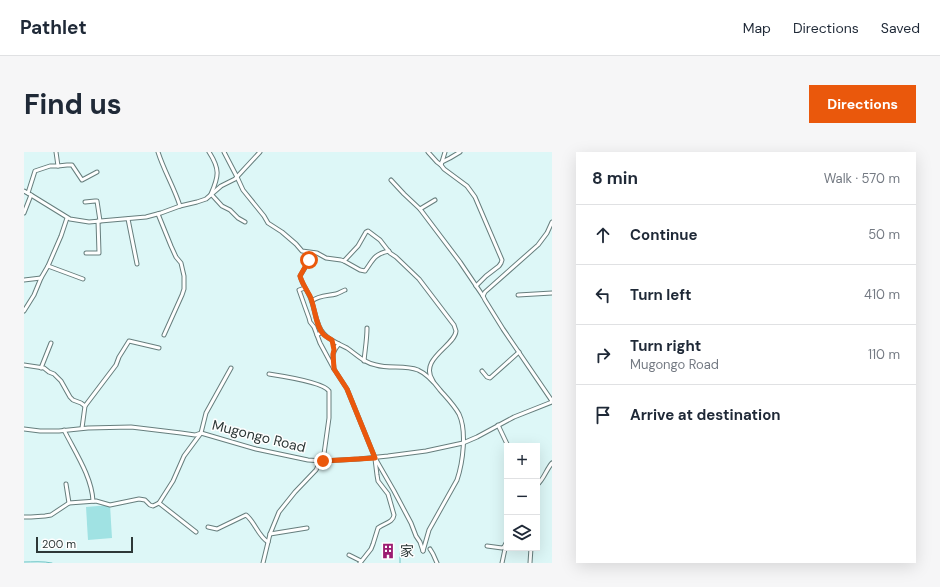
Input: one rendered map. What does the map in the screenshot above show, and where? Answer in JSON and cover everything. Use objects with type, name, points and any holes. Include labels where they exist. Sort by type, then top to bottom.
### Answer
[{"type":"street","points":[[56,152],[58,166]]},
{"type":"street","points":[[158,152],[168,179],[176,192],[180,206]]},
{"type":"street","points":[[210,152],[218,169],[212,194]]},
{"type":"street","points":[[224,152],[243,190],[268,222],[282,232],[302,251],[317,253],[326,258],[341,260],[364,271],[380,253],[389,252]]},
{"type":"street","points":[[24,192],[30,194],[67,218],[89,222],[146,217],[206,199],[221,186],[237,177],[260,152]]},
{"type":"street","points":[[428,152],[437,162],[442,163],[460,152]]},
{"type":"street","points":[[445,152],[442,163],[444,169],[467,186],[476,197],[502,260],[499,266],[476,286]]},
{"type":"street","points":[[162,159],[180,199],[180,206]]},
{"type":"street","points":[[24,213],[35,171],[50,166],[67,165],[72,166],[82,180],[97,172]]},
{"type":"street","points":[[391,180],[420,209],[476,286],[494,316],[552,402]]},
{"type":"street","points":[[216,182],[221,186]]},
{"type":"street","points":[[212,194],[222,206],[230,210],[244,222]]},
{"type":"street","points":[[420,209],[435,200]]},
{"type":"street","points":[[85,202],[97,201],[99,221],[99,253],[86,253]]},
{"type":"street","points":[[158,214],[171,246],[180,263],[184,276],[184,289],[164,335]]},
{"type":"street","points":[[24,311],[48,266],[67,218]]},
{"type":"street","points":[[128,219],[137,264]]},
{"type":"street","points":[[483,296],[485,292],[538,245],[547,233],[552,222]]},
{"type":"street","points":[[305,288],[299,290],[310,322],[314,327],[320,343],[334,369],[347,389],[375,458],[394,490],[423,551],[429,530],[457,480],[460,471],[463,430],[459,414],[430,376],[432,362],[437,354],[455,336],[456,331],[454,325],[422,282],[392,255],[380,240],[372,233],[367,230],[358,246],[344,261]]},
{"type":"street","points":[[314,253],[300,276],[312,301],[322,332],[327,337],[347,348],[364,361],[377,366],[410,368],[418,370],[433,381]]},
{"type":"street","points":[[48,266],[83,279]]},
{"type":"street","points":[[24,280],[41,278]]},
{"type":"street","points":[[312,301],[317,298],[345,290]]},
{"type":"street","points":[[518,295],[552,293]]},
{"type":"street","points":[[364,361],[367,328]]},
{"type":"street","points":[[317,335],[322,332]]},
{"type":"street","points":[[332,340],[334,350],[334,369]]},
{"type":"street","points":[[82,428],[85,406],[116,365],[129,341],[159,348]]},
{"type":"street","points":[[42,368],[51,343]]},
{"type":"street","points":[[334,350],[339,344]]},
{"type":"street","points":[[482,371],[487,377],[490,378],[519,352]]},
{"type":"street","points":[[327,355],[333,354]]},
{"type":"street","points":[[24,365],[44,368],[59,378],[70,397],[73,400],[81,402],[85,406]]},
{"type":"street","points":[[24,517],[31,518],[51,515],[70,503],[98,501],[110,505],[139,499],[145,500],[153,506],[159,503],[173,481],[184,456],[201,433],[206,413],[231,368]]},
{"type":"street","points":[[263,563],[270,534],[279,512],[323,461],[329,418],[328,389],[317,384],[298,379],[269,374]]},
{"type":"street","name":"Mugongo Road","points":[[24,429],[40,431],[131,427],[188,434],[201,433],[256,449],[308,460],[323,461],[375,458],[426,451],[463,443],[526,412],[552,402]]},
{"type":"street","points":[[498,425],[507,443]]},
{"type":"street","points":[[64,430],[88,479],[93,495],[93,501]]},
{"type":"street","points":[[349,555],[361,562],[374,544],[378,528],[394,518],[391,500],[378,481],[375,458]]},
{"type":"street","points":[[540,482],[552,463]]},
{"type":"street","points":[[66,484],[70,503]]},
{"type":"street","points":[[159,503],[196,532]]},
{"type":"street","points":[[208,527],[217,529],[246,515],[264,540],[268,542]]},
{"type":"street","points":[[270,534],[307,528]]},
{"type":"street","points":[[487,546],[500,548],[504,546]]},
{"type":"street","points":[[430,550],[434,554],[437,563]]},
{"type":"street","points":[[502,563],[505,551]]},
{"type":"street","points":[[530,563],[531,551]]},
{"type":"shaded area","points":[[110,505],[112,538],[88,540],[86,507]]},
{"type":"waterway","points":[[400,553],[400,563]]},
{"type":"waterway","points":[[24,562],[52,563]]},
{"type":"place","name":"家","points":[[388,551]]},
{"type":"route","points":[[309,260],[300,276],[301,280],[310,296],[322,332],[332,340],[334,350],[334,369],[347,389],[375,458],[323,461]]}]
